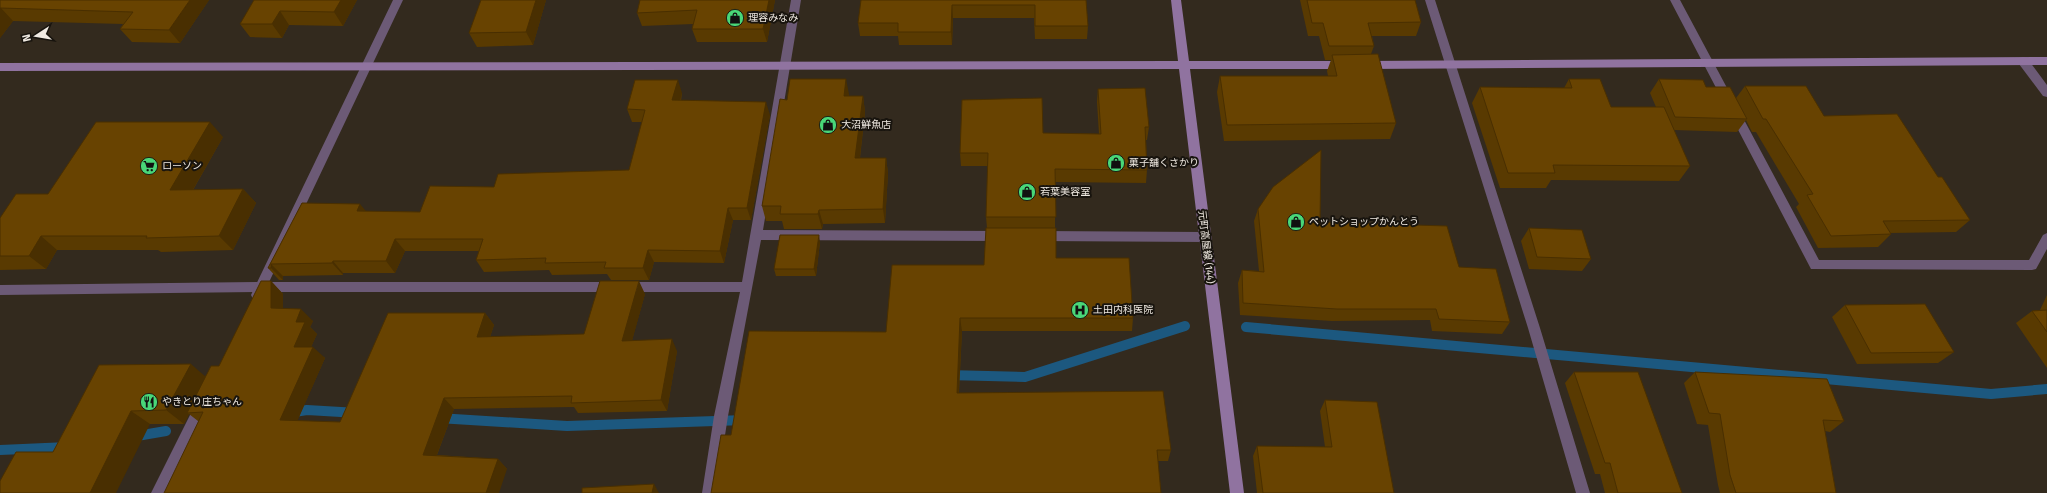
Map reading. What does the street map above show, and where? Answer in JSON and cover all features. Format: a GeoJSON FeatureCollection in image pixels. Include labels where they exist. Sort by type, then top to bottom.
{"type":"FeatureCollection","features":[{"type":"Feature","properties":{"kind":"street"},"geometry":{"type":"LineString","coordinates":[[250,308],[398,0]]}},
{"type":"Feature","properties":{"kind":"street"},"geometry":{"type":"LineString","coordinates":[[709,493],[713,453],[728,386],[747,287],[796,0]]}},
{"type":"Feature","properties":{"kind":"street","name":"元町高屋線 (144)"},"geometry":{"type":"LineString","coordinates":[[1176,0],[1204,237],[1237,493]]}},
{"type":"Feature","properties":{"kind":"street"},"geometry":{"type":"LineString","coordinates":[[1430,0],[1534,328],[1583,493]]}},
{"type":"Feature","properties":{"kind":"street"},"geometry":{"type":"LineString","coordinates":[[1675,0],[1815,265],[2032,265],[2047,238]]}},
{"type":"Feature","properties":{"kind":"street"},"geometry":{"type":"LineString","coordinates":[[0,67],[1184,66],[2047,60]]}},
{"type":"Feature","properties":{"kind":"street"},"geometry":{"type":"LineString","coordinates":[[2023,61],[2047,93]]}},
{"type":"Feature","properties":{"kind":"street"},"geometry":{"type":"LineString","coordinates":[[756,235],[1204,237]]}},
{"type":"Feature","properties":{"kind":"street"},"geometry":{"type":"LineString","coordinates":[[0,290],[261,287],[747,287]]}},
{"type":"Feature","properties":{"kind":"street"},"geometry":{"type":"LineString","coordinates":[[158,493],[208,393]]}},
{"type":"Feature","properties":{"kind":"building"},"geometry":{"type":"Polygon","coordinates":[[[0,0],[190,0],[169,30],[120,29],[133,12],[0,8],[0,0]]]}},
{"type":"Feature","properties":{"kind":"building"},"geometry":{"type":"Polygon","coordinates":[[[254,0],[341,0],[334,12],[280,11],[272,24],[240,24],[254,0]]]}},
{"type":"Feature","properties":{"kind":"building"},"geometry":{"type":"Polygon","coordinates":[[[481,0],[536,0],[526,32],[469,33],[481,0]]]}},
{"type":"Feature","properties":{"kind":"building"},"geometry":{"type":"Polygon","coordinates":[[[640,0],[769,0],[763,29],[692,29],[697,10],[637,13],[640,0]]]}},
{"type":"Feature","properties":{"kind":"building"},"geometry":{"type":"Polygon","coordinates":[[[861,0],[1086,0],[1088,26],[1035,26],[1035,5],[952,5],[951,32],[898,32],[898,23],[858,23],[861,0]]]}},
{"type":"Feature","properties":{"kind":"building"},"geometry":{"type":"Polygon","coordinates":[[[1307,0],[1415,0],[1421,22],[1368,23],[1374,46],[1329,46],[1323,23],[1312,23],[1307,0]]]}},
{"type":"Feature","properties":{"kind":"building"},"geometry":{"type":"Polygon","coordinates":[[[1378,54],[1396,123],[1227,125],[1220,76],[1337,76],[1332,55],[1378,54]]]}},
{"type":"Feature","properties":{"kind":"building"},"geometry":{"type":"Polygon","coordinates":[[[790,79],[846,79],[844,96],[863,96],[855,158],[886,158],[883,209],[819,210],[818,214],[780,214],[781,206],[762,206],[780,99],[787,100],[790,79]]]}},
{"type":"Feature","properties":{"kind":"building"},"geometry":{"type":"Polygon","coordinates":[[[1569,79],[1600,79],[1611,107],[1664,107],[1690,166],[1553,165],[1555,173],[1508,173],[1480,87],[1572,88],[1569,79]]]}},
{"type":"Feature","properties":{"kind":"building"},"geometry":{"type":"Polygon","coordinates":[[[1659,79],[1703,80],[1706,87],[1730,87],[1747,119],[1675,117],[1659,79]]]}},
{"type":"Feature","properties":{"kind":"building"},"geometry":{"type":"Polygon","coordinates":[[[635,80],[678,80],[672,100],[766,102],[747,208],[728,208],[720,251],[648,250],[643,268],[604,268],[606,262],[545,263],[546,258],[476,260],[483,239],[395,239],[386,261],[333,261],[332,263],[271,264],[271,268],[268,268],[302,203],[360,204],[357,211],[420,212],[430,186],[494,187],[498,174],[629,170],[645,110],[627,109],[635,80]]]}},
{"type":"Feature","properties":{"kind":"building"},"geometry":{"type":"Polygon","coordinates":[[[1745,86],[1806,86],[1824,116],[1897,114],[1938,177],[1942,177],[1970,220],[1883,221],[1891,234],[1831,236],[1807,195],[1813,194],[1766,119],[1763,119],[1745,86]]]}},
{"type":"Feature","properties":{"kind":"building"},"geometry":{"type":"Polygon","coordinates":[[[1145,88],[1149,127],[1145,127],[1147,170],[1055,169],[1056,217],[986,217],[988,153],[960,153],[962,100],[1042,98],[1043,133],[1101,134],[1098,89],[1145,88]]]}},
{"type":"Feature","properties":{"kind":"building"},"geometry":{"type":"Polygon","coordinates":[[[96,122],[210,122],[170,190],[243,189],[219,236],[146,238],[147,236],[41,236],[29,256],[0,256],[0,218],[16,194],[48,194],[96,122]]]}},
{"type":"Feature","properties":{"kind":"building"},"geometry":{"type":"Polygon","coordinates":[[[1321,150],[1320,222],[1447,226],[1459,267],[1496,269],[1510,322],[1439,319],[1436,309],[1337,309],[1243,303],[1242,270],[1264,272],[1258,209],[1273,187],[1321,150]]]}},
{"type":"Feature","properties":{"kind":"building"},"geometry":{"type":"Polygon","coordinates":[[[986,228],[1056,228],[1056,258],[1129,258],[1133,318],[960,318],[957,393],[1163,391],[1171,450],[1157,450],[1161,493],[711,493],[721,435],[731,435],[749,331],[886,332],[892,265],[984,265],[986,228]]]}},
{"type":"Feature","properties":{"kind":"building"},"geometry":{"type":"Polygon","coordinates":[[[1529,228],[1582,230],[1591,259],[1537,257],[1529,228]]]}},
{"type":"Feature","properties":{"kind":"building"},"geometry":{"type":"Polygon","coordinates":[[[780,235],[819,235],[814,269],[774,269],[780,235]]]}},
{"type":"Feature","properties":{"kind":"building"},"geometry":{"type":"Polygon","coordinates":[[[261,281],[271,281],[271,308],[301,309],[296,322],[305,322],[294,347],[313,347],[280,420],[340,422],[388,313],[485,313],[477,337],[584,334],[600,281],[639,281],[622,341],[672,339],[661,400],[571,403],[572,396],[444,398],[423,455],[498,459],[486,493],[164,493],[203,412],[187,413],[211,366],[219,366],[261,281]]]}},
{"type":"Feature","properties":{"kind":"building"},"geometry":{"type":"Polygon","coordinates":[[[1925,304],[1954,352],[1871,353],[1845,305],[1925,304]]]}},
{"type":"Feature","properties":{"kind":"building"},"geometry":{"type":"Polygon","coordinates":[[[2047,310],[2047,332],[2032,311],[2047,310]]]}},
{"type":"Feature","properties":{"kind":"building"},"geometry":{"type":"Polygon","coordinates":[[[191,364],[166,410],[131,411],[90,493],[0,493],[0,481],[16,452],[53,452],[99,365],[191,364]]]}},
{"type":"Feature","properties":{"kind":"building"},"geometry":{"type":"Polygon","coordinates":[[[1574,372],[1638,372],[1682,493],[1618,493],[1610,463],[1605,463],[1574,372]]]}},
{"type":"Feature","properties":{"kind":"building"},"geometry":{"type":"Polygon","coordinates":[[[1695,372],[1827,379],[1844,421],[1823,420],[1836,493],[1736,493],[1730,475],[1720,414],[1709,413],[1695,372]]]}},
{"type":"Feature","properties":{"kind":"building"},"geometry":{"type":"Polygon","coordinates":[[[1325,400],[1377,402],[1394,493],[1263,493],[1257,446],[1332,447],[1325,400]]]}},
{"type":"Feature","properties":{"kind":"building"},"geometry":{"type":"Polygon","coordinates":[[[654,484],[652,493],[582,493],[582,488],[654,484]]]}},
{"type":"Feature","properties":{"kind":"waterway"},"geometry":{"type":"LineString","coordinates":[[947,375],[1025,377],[1185,326]]}},
{"type":"Feature","properties":{"kind":"waterway"},"geometry":{"type":"LineString","coordinates":[[1246,327],[1991,394],[2047,389]]}},
{"type":"Feature","properties":{"kind":"waterway"},"geometry":{"type":"LineString","coordinates":[[288,413],[307,410],[358,413]]}},
{"type":"Feature","properties":{"kind":"waterway"},"geometry":{"type":"LineString","coordinates":[[438,418],[567,426],[745,420]]}},
{"type":"Feature","properties":{"kind":"waterway"},"geometry":{"type":"LineString","coordinates":[[131,437],[166,431]]}},
{"type":"Feature","properties":{"kind":"waterway"},"geometry":{"type":"LineString","coordinates":[[0,450],[68,447]]}},
{"type":"Feature","properties":{"kind":"place","name":"理容みなみ"},"geometry":{"type":"Point","coordinates":[735,18]}},
{"type":"Feature","properties":{"kind":"place","name":"大沼鮮魚店"},"geometry":{"type":"Point","coordinates":[828,125]}},
{"type":"Feature","properties":{"kind":"place","name":"菓子舗くさかり"},"geometry":{"type":"Point","coordinates":[1116,163]}},
{"type":"Feature","properties":{"kind":"place","name":"ローソン"},"geometry":{"type":"Point","coordinates":[149,166]}},
{"type":"Feature","properties":{"kind":"place","name":"若葉美容室"},"geometry":{"type":"Point","coordinates":[1027,192]}},
{"type":"Feature","properties":{"kind":"place","name":"ペットショップかんとう"},"geometry":{"type":"Point","coordinates":[1296,222]}},
{"type":"Feature","properties":{"kind":"place","name":"土田内科医院"},"geometry":{"type":"Point","coordinates":[1080,310]}},
{"type":"Feature","properties":{"kind":"place","name":"やきとり庄ちゃん"},"geometry":{"type":"Point","coordinates":[149,402]}}]}
